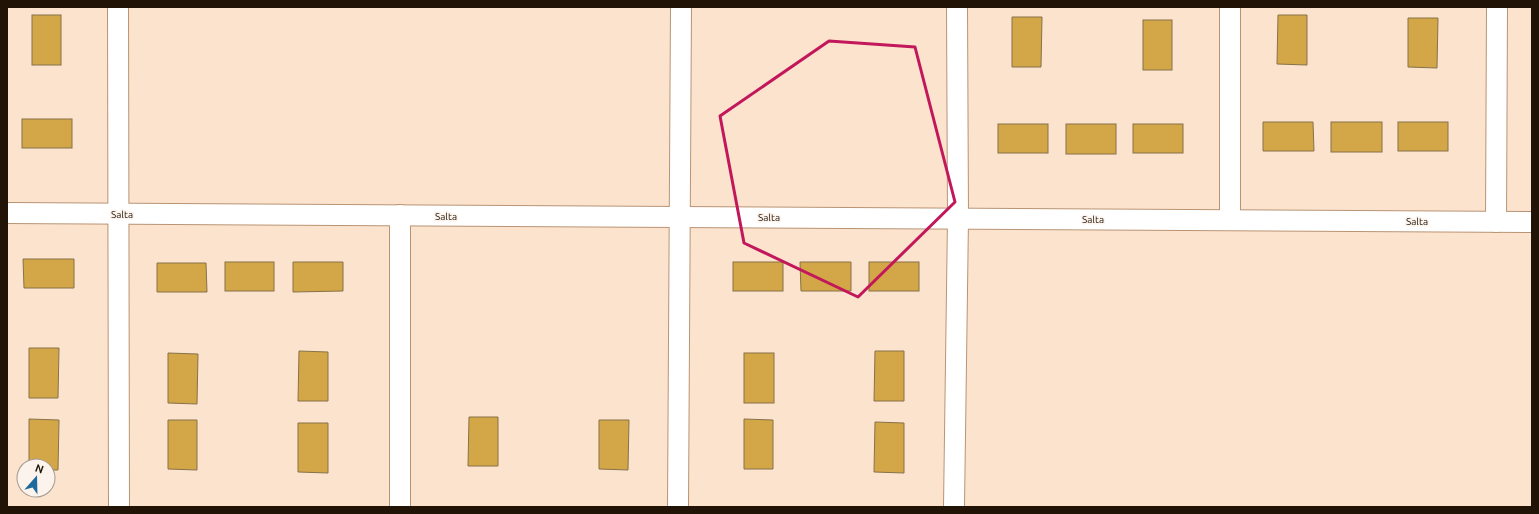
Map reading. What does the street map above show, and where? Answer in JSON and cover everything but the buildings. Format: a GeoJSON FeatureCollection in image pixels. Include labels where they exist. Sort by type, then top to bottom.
{"type":"FeatureCollection","features":[{"type":"Feature","properties":{"kind":"street"},"geometry":{"type":"LineString","coordinates":[[118,7],[119,507]]}},
{"type":"Feature","properties":{"kind":"street"},"geometry":{"type":"LineString","coordinates":[[678,507],[681,7]]}},
{"type":"Feature","properties":{"kind":"street"},"geometry":{"type":"LineString","coordinates":[[954,507],[958,218],[957,7]]}},
{"type":"Feature","properties":{"kind":"street"},"geometry":{"type":"LineString","coordinates":[[1230,7],[1230,220]]}},
{"type":"Feature","properties":{"kind":"street"},"geometry":{"type":"LineString","coordinates":[[1496,7],[1496,222]]}},
{"type":"Feature","properties":{"kind":"street","name":"Salta"},"geometry":{"type":"LineString","coordinates":[[7,213],[1532,222]]}},
{"type":"Feature","properties":{"kind":"street"},"geometry":{"type":"LineString","coordinates":[[400,215],[400,507]]}},
{"type":"Feature","properties":{"kind":"highlighted area"},"geometry":{"type":"Polygon","coordinates":[[[829,41],[915,47],[955,202],[858,297],[744,243],[720,116],[829,41]]]}}]}
